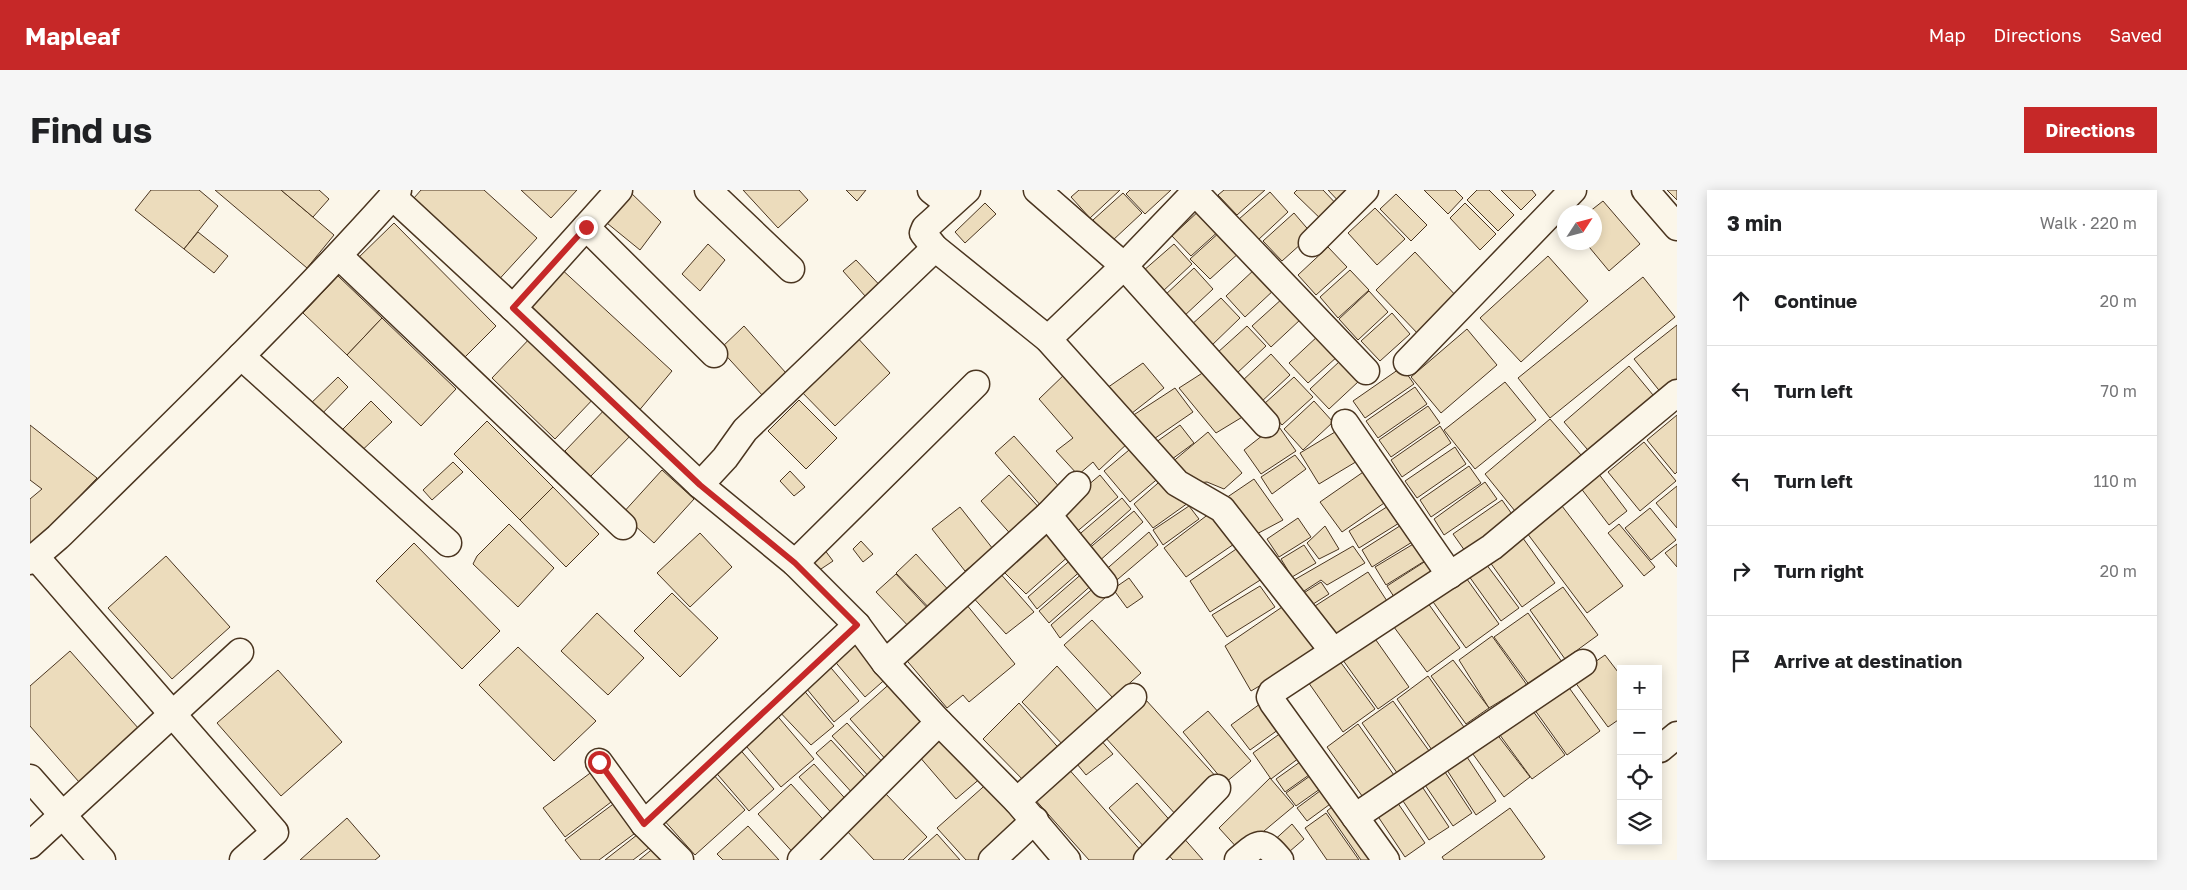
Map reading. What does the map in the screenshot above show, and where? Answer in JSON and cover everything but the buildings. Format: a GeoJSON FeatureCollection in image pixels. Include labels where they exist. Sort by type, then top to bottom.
{"type":"FeatureCollection","features":[{"type":"Feature","properties":{"kind":"street"},"geometry":{"type":"LineString","coordinates":[[513,308],[619,190]]}},
{"type":"Feature","properties":{"kind":"street"},"geometry":{"type":"LineString","coordinates":[[708,190],[791,269]]}},
{"type":"Feature","properties":{"kind":"street"},"geometry":{"type":"LineString","coordinates":[[1037,190],[1124,266],[1266,424]]}},
{"type":"Feature","properties":{"kind":"street"},"geometry":{"type":"LineString","coordinates":[[1312,243],[1365,190]]}},
{"type":"Feature","properties":{"kind":"street"},"geometry":{"type":"LineString","coordinates":[[1406,362],[1573,190]]}},
{"type":"Feature","properties":{"kind":"street"},"geometry":{"type":"LineString","coordinates":[[1645,190],[1677,227]]}},
{"type":"Feature","properties":{"kind":"street"},"geometry":{"type":"LineString","coordinates":[[1048,339],[1124,266],[1194,191],[1366,372]]}},
{"type":"Feature","properties":{"kind":"street"},"geometry":{"type":"LineString","coordinates":[[243,860],[275,832],[172,713],[33,559],[58,537],[241,356],[339,256],[395,193],[700,485],[795,563],[857,625],[885,663],[939,722],[1018,801],[1067,860]]}},
{"type":"Feature","properties":{"kind":"street"},"geometry":{"type":"LineString","coordinates":[[949,195],[925,228],[923,234],[934,248],[1048,339],[1177,483],[1222,509],[1333,651]]}},
{"type":"Feature","properties":{"kind":"street"},"geometry":{"type":"LineString","coordinates":[[586,227],[714,354]]}},
{"type":"Feature","properties":{"kind":"street"},"geometry":{"type":"LineString","coordinates":[[700,485],[725,458],[745,430],[934,248]]}},
{"type":"Feature","properties":{"kind":"street"},"geometry":{"type":"LineString","coordinates":[[339,256],[623,526]]}},
{"type":"Feature","properties":{"kind":"street"},"geometry":{"type":"LineString","coordinates":[[241,356],[448,543]]}},
{"type":"Feature","properties":{"kind":"street"},"geometry":{"type":"LineString","coordinates":[[795,563],[976,384]]}},
{"type":"Feature","properties":{"kind":"street"},"geometry":{"type":"LineString","coordinates":[[1386,860],[1270,697],[1272,692],[1492,547],[1677,392]]}},
{"type":"Feature","properties":{"kind":"street"},"geometry":{"type":"LineString","coordinates":[[1345,423],[1450,575]]}},
{"type":"Feature","properties":{"kind":"street"},"geometry":{"type":"LineString","coordinates":[[885,663],[1048,515],[1077,485]]}},
{"type":"Feature","properties":{"kind":"street"},"geometry":{"type":"LineString","coordinates":[[1048,515],[1104,584]]}},
{"type":"Feature","properties":{"kind":"street"},"geometry":{"type":"LineString","coordinates":[[644,824],[857,625]]}},
{"type":"Feature","properties":{"kind":"street"},"geometry":{"type":"LineString","coordinates":[[30,845],[240,652]]}},
{"type":"Feature","properties":{"kind":"street"},"geometry":{"type":"LineString","coordinates":[[1355,817],[1583,663]]}},
{"type":"Feature","properties":{"kind":"street"},"geometry":{"type":"LineString","coordinates":[[1018,801],[1133,697]]}},
{"type":"Feature","properties":{"kind":"street"},"geometry":{"type":"LineString","coordinates":[[801,860],[939,722]]}},
{"type":"Feature","properties":{"kind":"street"},"geometry":{"type":"LineString","coordinates":[[599,762],[644,824],[680,860]]}},
{"type":"Feature","properties":{"kind":"street"},"geometry":{"type":"LineString","coordinates":[[30,778],[102,860]]}},
{"type":"Feature","properties":{"kind":"street"},"geometry":{"type":"LineString","coordinates":[[1146,860],[1217,788]]}},
{"type":"Feature","properties":{"kind":"street"},"geometry":{"type":"LineString","coordinates":[[992,860],[1035,820]]}},
{"type":"Feature","properties":{"kind":"street"},"geometry":{"type":"LineString","coordinates":[[1238,860],[1254,847],[1262,844],[1268,846],[1280,860]]}},
{"type":"Feature","properties":{"kind":"route"},"geometry":{"type":"LineString","coordinates":[[586,227],[513,308],[700,485],[795,563],[857,625],[644,824],[599,762]]}}]}
